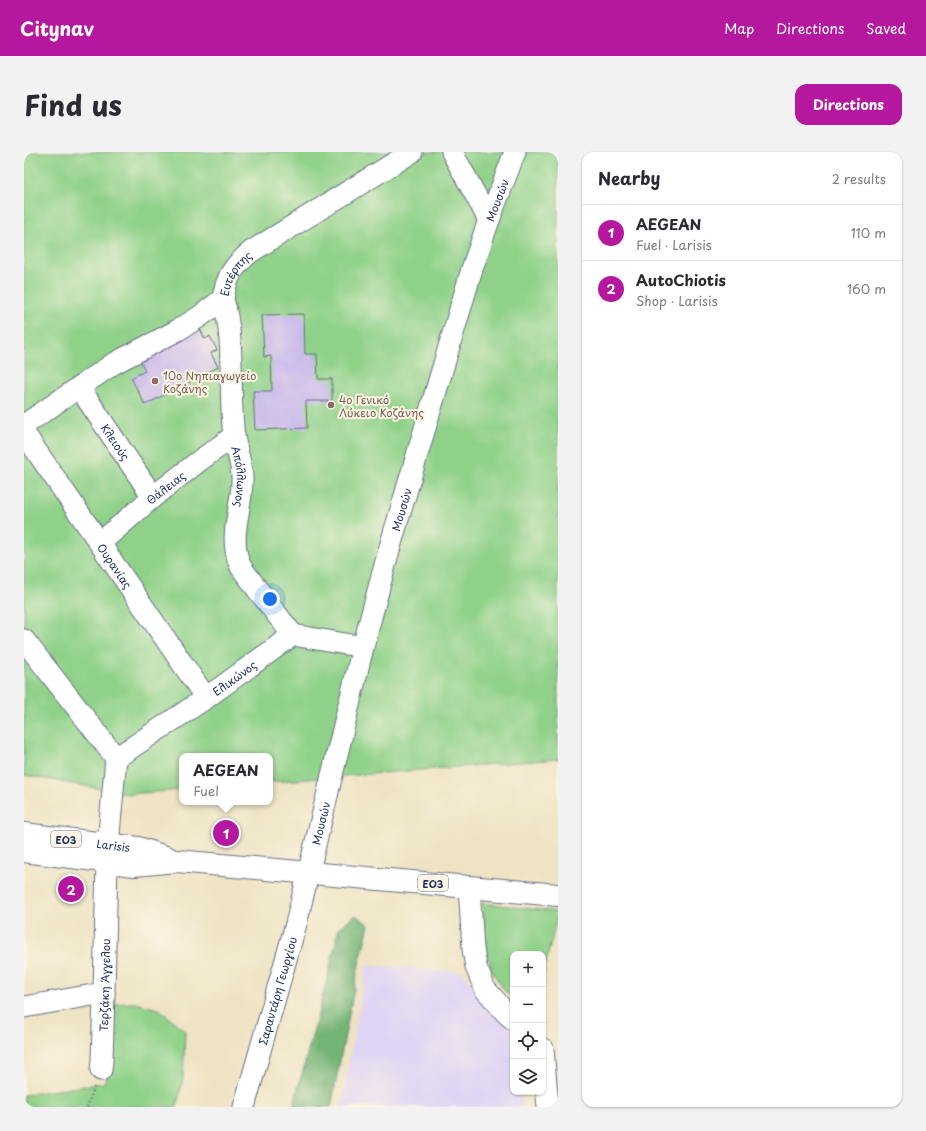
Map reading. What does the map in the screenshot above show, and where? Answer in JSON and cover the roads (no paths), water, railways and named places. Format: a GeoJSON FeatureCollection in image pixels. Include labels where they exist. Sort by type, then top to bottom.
{"type":"FeatureCollection","features":[{"type":"Feature","properties":{"kind":"main road","name":"Larisis"},"geometry":{"type":"LineString","coordinates":[[24,834],[108,853]]}},
{"type":"Feature","properties":{"kind":"main road","name":"Larisis"},"geometry":{"type":"LineString","coordinates":[[24,852],[108,853],[138,848],[177,861],[309,873]]}},
{"type":"Feature","properties":{"kind":"main road","name":"ΕΟ3"},"geometry":{"type":"LineString","coordinates":[[309,873],[558,895]]}},
{"type":"Feature","properties":{"kind":"street","name":"Ευτέρπης"},"geometry":{"type":"LineString","coordinates":[[24,425],[113,364],[178,330],[199,317],[223,300],[225,285],[236,266],[252,251],[412,152]]}},
{"type":"Feature","properties":{"kind":"street"},"geometry":{"type":"LineString","coordinates":[[452,152],[488,220]]}},
{"type":"Feature","properties":{"kind":"street","name":"Μουσών"},"geometry":{"type":"LineString","coordinates":[[309,873],[363,647],[391,542],[472,269],[488,220],[515,152]]}},
{"type":"Feature","properties":{"kind":"street","name":"Απόλλωνος"},"geometry":{"type":"LineString","coordinates":[[223,300],[229,329],[234,436],[241,465],[242,480],[235,526],[237,556],[241,566],[293,635]]}},
{"type":"Feature","properties":{"kind":"street","name":"Κλειούς"},"geometry":{"type":"LineString","coordinates":[[79,387],[154,497]]}},
{"type":"Feature","properties":{"kind":"street","name":"Ουρανίας"},"geometry":{"type":"LineString","coordinates":[[24,433],[206,698]]}},
{"type":"Feature","properties":{"kind":"street","name":"Θάλειας"},"geometry":{"type":"LineString","coordinates":[[100,544],[154,497],[199,461],[234,436]]}},
{"type":"Feature","properties":{"kind":"street"},"geometry":{"type":"LineString","coordinates":[[293,635],[363,647]]}},
{"type":"Feature","properties":{"kind":"street","name":"Ελικώνος"},"geometry":{"type":"LineString","coordinates":[[116,758],[206,698],[293,635]]}},
{"type":"Feature","properties":{"kind":"street"},"geometry":{"type":"LineString","coordinates":[[28,654],[116,758]]}},
{"type":"Feature","properties":{"kind":"street","name":"Τερζάκη Άγγελου"},"geometry":{"type":"LineString","coordinates":[[101,1070],[108,853],[116,758]]}},
{"type":"Feature","properties":{"kind":"street","name":"Σαραντάρη Γεωργίου"},"geometry":{"type":"LineString","coordinates":[[244,1107],[294,932],[309,873]]}},
{"type":"Feature","properties":{"kind":"street"},"geometry":{"type":"LineString","coordinates":[[469,887],[472,942],[476,967],[485,989],[510,1016]]}},
{"type":"Feature","properties":{"kind":"street"},"geometry":{"type":"LineString","coordinates":[[24,1007],[104,992]]}},
{"type":"Feature","properties":{"kind":"street"},"geometry":{"type":"LineString","coordinates":[[544,1059],[548,1107]]}},
{"type":"Feature","properties":{"kind":"place","name":"10ο Νηπιαγωγείο Κοζάνης"},"geometry":{"type":"Point","coordinates":[155,381]}},
{"type":"Feature","properties":{"kind":"place","name":"4ο Γενικό Λύκειο Κοζάνης"},"geometry":{"type":"Point","coordinates":[331,405]}},
{"type":"Feature","properties":{"kind":"place","name":"AEGEAN"},"geometry":{"type":"Point","coordinates":[226,833]}},
{"type":"Feature","properties":{"kind":"place","name":"AutoChiotis"},"geometry":{"type":"Point","coordinates":[71,889]}}]}
